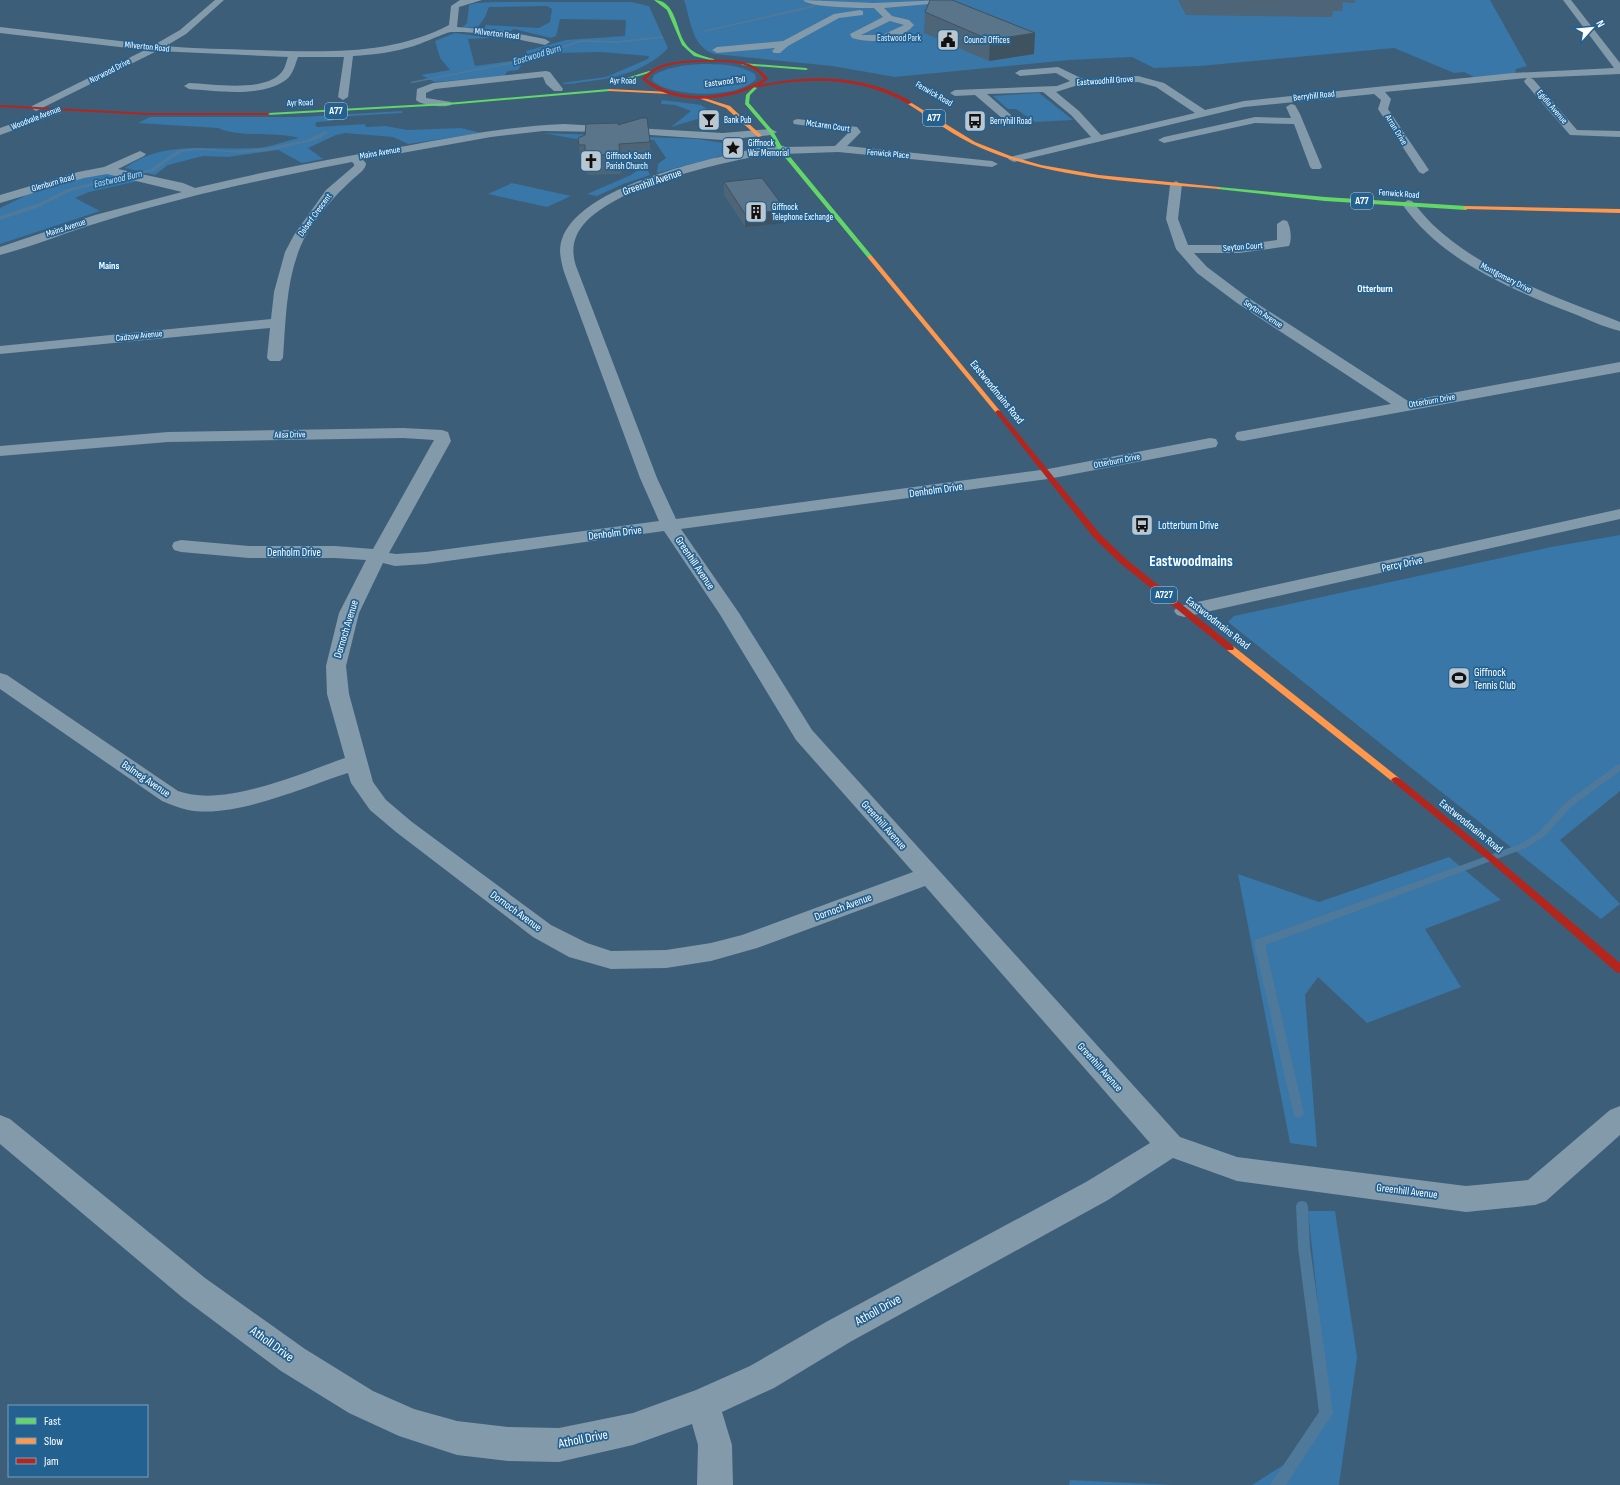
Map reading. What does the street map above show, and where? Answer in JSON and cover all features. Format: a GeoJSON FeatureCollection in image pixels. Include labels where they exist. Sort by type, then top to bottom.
{"type":"FeatureCollection","features":[{"type":"Feature","properties":{"kind":"main road"},"geometry":{"type":"LineString","coordinates":[[656,0],[669,9],[683,44],[699,56],[728,62]]}},
{"type":"Feature","properties":{"kind":"main road"},"geometry":{"type":"LineString","coordinates":[[669,9],[672,5],[672,0]]}},
{"type":"Feature","properties":{"kind":"main road"},"geometry":{"type":"LineString","coordinates":[[663,67],[678,55],[683,44]]}},
{"type":"Feature","properties":{"kind":"main road","name":"Eastwood Toll"},"geometry":{"type":"LineString","coordinates":[[693,62],[728,62],[753,67],[764,73],[766,79],[757,87],[727,94],[693,95],[671,93],[648,85],[644,79],[650,72],[663,67],[693,62]]}},
{"type":"Feature","properties":{"kind":"main road","name":"Fenwick Road"},"geometry":{"type":"LineString","coordinates":[[742,64],[847,74],[882,81],[904,88]]}},
{"type":"Feature","properties":{"kind":"main road","name":"Ayr Road"},"geometry":{"type":"LineString","coordinates":[[0,99],[71,104],[245,108],[421,100],[558,89],[618,82],[650,72]]}},
{"type":"Feature","properties":{"kind":"main road","name":"Fenwick Road"},"geometry":{"type":"LineString","coordinates":[[757,87],[786,81],[806,79],[832,80],[872,87],[903,98],[962,137],[990,150],[1014,159],[1058,171],[1176,185],[1408,204],[1620,212]]}},
{"type":"Feature","properties":{"kind":"main road","name":"Eastwoodmains Road"},"geometry":{"type":"LineString","coordinates":[[757,87],[748,95],[747,103],[778,144],[989,400],[1097,536],[1123,561],[1184,611],[1342,736],[1491,858],[1620,969]]}},
{"type":"Feature","properties":{"kind":"main road","name":"Ayr Road"},"geometry":{"type":"LineString","coordinates":[[0,106],[148,114],[251,114],[332,112],[447,104],[606,90],[671,93]]}},
{"type":"Feature","properties":{"kind":"main road","name":"Eastwoodmains Road"},"geometry":{"type":"LineString","coordinates":[[693,95],[728,107],[756,134],[778,144]]}},
{"type":"Feature","properties":{"kind":"main road","name":"Fenwick Road"},"geometry":{"type":"LineString","coordinates":[[1006,146],[1106,176]]}},
{"type":"Feature","properties":{"kind":"street","name":"Norwood Drive"},"geometry":{"type":"LineString","coordinates":[[36,108],[156,48],[183,32],[220,0]]}},
{"type":"Feature","properties":{"kind":"street"},"geometry":{"type":"LineString","coordinates":[[448,29],[454,23],[455,6],[461,1],[478,0]]}},
{"type":"Feature","properties":{"kind":"street"},"geometry":{"type":"LineString","coordinates":[[777,50],[785,44],[837,16],[883,12],[940,0]]}},
{"type":"Feature","properties":{"kind":"street"},"geometry":{"type":"LineString","coordinates":[[1567,0],[1620,70]]}},
{"type":"Feature","properties":{"kind":"street"},"geometry":{"type":"LineString","coordinates":[[811,1],[826,3],[854,3],[883,12],[906,22],[909,25],[887,36],[860,38],[855,36],[855,34],[883,12]]}},
{"type":"Feature","properties":{"kind":"street","name":"Milverton Road"},"geometry":{"type":"LineString","coordinates":[[0,30],[156,48],[349,58],[409,44],[448,29],[504,34],[545,42]]}},
{"type":"Feature","properties":{"kind":"street"},"geometry":{"type":"LineString","coordinates":[[717,50],[785,44]]}},
{"type":"Feature","properties":{"kind":"street"},"geometry":{"type":"LineString","coordinates":[[189,86],[242,88],[256,87],[278,81],[285,74],[294,55]]}},
{"type":"Feature","properties":{"kind":"street"},"geometry":{"type":"LineString","coordinates":[[343,98],[349,58],[368,61]]}},
{"type":"Feature","properties":{"kind":"street"},"geometry":{"type":"LineString","coordinates":[[1020,73],[1058,70],[1082,83]]}},
{"type":"Feature","properties":{"kind":"street","name":"Berryhill Road"},"geometry":{"type":"LineString","coordinates":[[1014,159],[1244,104],[1513,76],[1620,70]]}},
{"type":"Feature","properties":{"kind":"street"},"geometry":{"type":"LineString","coordinates":[[447,104],[421,100],[421,91],[425,88],[505,83],[516,76],[546,74],[550,82],[558,89]]}},
{"type":"Feature","properties":{"kind":"street","name":"Eastwoodhill Grove"},"geometry":{"type":"LineString","coordinates":[[955,93],[1059,89],[1072,83],[1132,79],[1155,82],[1204,114]]}},
{"type":"Feature","properties":{"kind":"street","name":"Egidia Avenue"},"geometry":{"type":"LineString","coordinates":[[1529,81],[1574,133],[1620,134]]}},
{"type":"Feature","properties":{"kind":"street"},"geometry":{"type":"LineString","coordinates":[[234,95],[242,88]]}},
{"type":"Feature","properties":{"kind":"street"},"geometry":{"type":"LineString","coordinates":[[1046,89],[1075,113],[1098,138]]}},
{"type":"Feature","properties":{"kind":"street","name":"Arran Drive"},"geometry":{"type":"LineString","coordinates":[[1376,90],[1386,99],[1383,109],[1423,170]]}},
{"type":"Feature","properties":{"kind":"street"},"geometry":{"type":"LineString","coordinates":[[978,92],[1014,123]]}},
{"type":"Feature","properties":{"kind":"street"},"geometry":{"type":"LineString","coordinates":[[1280,100],[1290,106],[1295,114],[1316,167]]}},
{"type":"Feature","properties":{"kind":"street","name":"Woodvale Avenue"},"geometry":{"type":"LineString","coordinates":[[0,132],[71,104]]}},
{"type":"Feature","properties":{"kind":"street"},"geometry":{"type":"LineString","coordinates":[[1164,140],[1240,122],[1255,120],[1297,121]]}},
{"type":"Feature","properties":{"kind":"street","name":"McLaren Court"},"geometry":{"type":"LineString","coordinates":[[798,122],[853,128],[855,132],[838,149]]}},
{"type":"Feature","properties":{"kind":"street","name":"Mains Avenue"},"geometry":{"type":"LineString","coordinates":[[0,251],[90,220],[194,192],[354,158],[501,133],[546,128],[630,130],[717,136],[756,134],[778,144]]}},
{"type":"Feature","properties":{"kind":"street","name":"Fenwick Place"},"geometry":{"type":"LineString","coordinates":[[778,144],[992,164]]}},
{"type":"Feature","properties":{"kind":"street","name":"Greenhill Avenue"},"geometry":{"type":"LineString","coordinates":[[778,144],[665,176],[629,188],[599,204],[572,230],[568,239],[567,258],[654,489],[671,526],[730,614],[785,707],[804,735],[1170,1145],[1236,1169],[1466,1199],[1535,1192],[1620,1118]]}},
{"type":"Feature","properties":{"kind":"street","name":"Glenburn Road"},"geometry":{"type":"LineString","coordinates":[[0,199],[82,175],[107,170],[140,154]]}},
{"type":"Feature","properties":{"kind":"street","name":"Dalserf Crescent"},"geometry":{"type":"LineString","coordinates":[[275,358],[281,292],[292,252],[300,235],[330,193],[360,167],[360,163],[354,158]]}},
{"type":"Feature","properties":{"kind":"street","name":"Glenburn Road"},"geometry":{"type":"LineString","coordinates":[[107,170],[179,186],[194,192]]}},
{"type":"Feature","properties":{"kind":"street","name":"Seyton Avenue"},"geometry":{"type":"LineString","coordinates":[[1176,185],[1172,219],[1183,249],[1202,270],[1242,300],[1405,406]]}},
{"type":"Feature","properties":{"kind":"street","name":"Montgomery Drive"},"geometry":{"type":"LineString","coordinates":[[1408,204],[1430,229],[1471,259],[1526,289],[1620,327]]}},
{"type":"Feature","properties":{"kind":"street","name":"Seyton Court"},"geometry":{"type":"LineString","coordinates":[[1183,249],[1239,249],[1284,243],[1283,224]]}},
{"type":"Feature","properties":{"kind":"street","name":"Cadzow Avenue"},"geometry":{"type":"LineString","coordinates":[[0,350],[278,322]]}},
{"type":"Feature","properties":{"kind":"street","name":"Otterburn Drive"},"geometry":{"type":"LineString","coordinates":[[1243,436],[1620,367]]}},
{"type":"Feature","properties":{"kind":"street","name":"Ailsa Drive"},"geometry":{"type":"LineString","coordinates":[[0,451],[168,437],[403,433],[442,435],[443,441],[434,458],[377,555]]}},
{"type":"Feature","properties":{"kind":"street","name":"Otterburn Drive"},"geometry":{"type":"LineString","coordinates":[[1048,474],[1210,443]]}},
{"type":"Feature","properties":{"kind":"street","name":"Denholm Drive"},"geometry":{"type":"LineString","coordinates":[[181,546],[249,552],[335,552],[377,555],[395,560],[426,558],[1048,474]]}},
{"type":"Feature","properties":{"kind":"street","name":"Percy Drive"},"geometry":{"type":"LineString","coordinates":[[1184,611],[1620,514]]}},
{"type":"Feature","properties":{"kind":"street","name":"Dornoch Avenue"},"geometry":{"type":"LineString","coordinates":[[377,555],[349,613],[336,666],[338,694],[362,783],[378,805],[404,827],[542,931],[578,950],[611,960],[666,959],[711,952],[748,942],[930,875]]}},
{"type":"Feature","properties":{"kind":"street","name":"Balmeg Avenue"},"geometry":{"type":"LineString","coordinates":[[0,679],[170,796],[189,804],[214,804],[248,798],[357,762]]}},
{"type":"Feature","properties":{"kind":"street","name":"Atholl Drive"},"geometry":{"type":"LineString","coordinates":[[0,1127],[194,1288],[293,1360],[361,1402],[411,1424],[457,1438],[508,1444],[559,1445],[633,1429],[703,1404],[762,1377],[838,1332],[1097,1190],[1170,1145]]}},
{"type":"Feature","properties":{"kind":"street"},"geometry":{"type":"LineString","coordinates":[[703,1404],[715,1445],[715,1485]]}},
{"type":"Feature","properties":{"kind":"green space","name":"Eastwood Park"},"geometry":{"type":"Polygon","coordinates":[[[684,0],[1490,0],[1527,66],[1516,69],[1515,74],[1474,77],[1464,72],[1454,73],[1394,48],[1200,66],[1154,68],[1132,57],[1069,60],[895,77],[832,66],[714,54],[706,50],[696,39],[684,0]]]}},
{"type":"Feature","properties":{"kind":"green space"},"geometry":{"type":"Polygon","coordinates":[[[495,2],[631,2],[649,6],[668,48],[660,56],[640,68],[606,79],[572,84],[561,83],[606,77],[648,59],[649,56],[601,52],[561,53],[522,64],[518,70],[508,71],[504,76],[435,82],[421,75],[450,70],[440,58],[435,41],[455,33],[493,38],[468,39],[475,66],[519,60],[528,56],[526,51],[566,40],[625,36],[626,20],[560,19],[556,36],[551,38],[514,29],[509,32],[484,29],[486,25],[539,28],[550,22],[552,9],[547,6],[489,7],[485,17],[478,27],[462,28],[467,23],[469,5],[495,2]]]}},
{"type":"Feature","properties":{"kind":"green space"},"geometry":{"type":"Polygon","coordinates":[[[701,64],[735,66],[755,74],[756,79],[747,86],[735,90],[704,94],[673,90],[661,86],[652,80],[654,75],[671,68],[701,64]]]}},
{"type":"Feature","properties":{"kind":"green space"},"geometry":{"type":"Polygon","coordinates":[[[1039,93],[1073,120],[1035,122],[1016,109],[1008,109],[993,96],[1039,93]]]}},
{"type":"Feature","properties":{"kind":"green space"},"geometry":{"type":"Polygon","coordinates":[[[662,100],[701,105],[714,114],[671,127],[691,111],[675,105],[661,104],[662,100]]]}},
{"type":"Feature","properties":{"kind":"green space"},"geometry":{"type":"Polygon","coordinates":[[[402,111],[402,113],[334,117],[332,121],[317,122],[315,124],[317,127],[365,124],[366,127],[385,126],[408,130],[461,128],[481,133],[408,144],[393,137],[345,133],[336,135],[308,148],[323,159],[302,163],[278,150],[228,157],[203,156],[168,165],[155,175],[125,168],[140,159],[156,153],[172,150],[188,148],[257,148],[299,138],[279,135],[237,133],[218,128],[138,123],[150,117],[300,117],[402,111]]]}},
{"type":"Feature","properties":{"kind":"green space"},"geometry":{"type":"Polygon","coordinates":[[[543,133],[698,139],[735,145],[726,146],[728,151],[736,152],[657,173],[658,164],[666,158],[654,140],[576,139],[543,133]]]}},
{"type":"Feature","properties":{"kind":"green space"},"geometry":{"type":"Polygon","coordinates":[[[645,165],[650,175],[623,184],[597,196],[587,194],[631,175],[645,165]]]}},
{"type":"Feature","properties":{"kind":"green space"},"geometry":{"type":"Polygon","coordinates":[[[103,172],[138,181],[89,192],[75,198],[100,211],[0,244],[0,208],[27,195],[103,172]]]}},
{"type":"Feature","properties":{"kind":"green space"},"geometry":{"type":"Polygon","coordinates":[[[512,183],[571,196],[547,207],[488,194],[512,183]]]}},
{"type":"Feature","properties":{"kind":"green space","name":"Giffnock Tennis Club"},"geometry":{"type":"Polygon","coordinates":[[[1620,535],[1620,791],[1560,840],[1620,904],[1601,919],[1228,622],[1234,616],[1551,547],[1620,535]]]}},
{"type":"Feature","properties":{"kind":"green space"},"geometry":{"type":"Polygon","coordinates":[[[1449,857],[1501,900],[1425,929],[1461,987],[1367,1023],[1318,977],[1305,995],[1317,1147],[1290,1143],[1238,874],[1319,902],[1449,857]]]}},
{"type":"Feature","properties":{"kind":"green space"},"geometry":{"type":"Polygon","coordinates":[[[1308,1211],[1335,1211],[1357,1357],[1339,1485],[1252,1485],[1307,1450],[1329,1408],[1308,1211]]]}},
{"type":"Feature","properties":{"kind":"green space"},"geometry":{"type":"Polygon","coordinates":[[[1070,1480],[1172,1485],[1069,1485],[1070,1480]]]}},
{"type":"Feature","properties":{"kind":"building"},"geometry":{"type":"Polygon","coordinates":[[[930,0],[952,0],[1035,33],[990,40],[925,12],[930,0]]]}},
{"type":"Feature","properties":{"kind":"building"},"geometry":{"type":"Polygon","coordinates":[[[647,118],[650,142],[619,144],[620,154],[585,156],[585,145],[579,145],[578,138],[585,135],[586,124],[618,123],[618,125],[647,118]]]}},
{"type":"Feature","properties":{"kind":"building"},"geometry":{"type":"Polygon","coordinates":[[[762,178],[786,210],[745,214],[724,182],[762,178]]]}},
{"type":"Feature","properties":{"kind":"waterway","name":"Eastwood Burn"},"geometry":{"type":"LineString","coordinates":[[704,31],[811,7],[821,0]]}},
{"type":"Feature","properties":{"kind":"waterway","name":"Eastwood Burn"},"geometry":{"type":"LineString","coordinates":[[412,82],[527,60],[580,41],[618,42],[662,37]]}},
{"type":"Feature","properties":{"kind":"waterway","name":"Eastwood Burn"},"geometry":{"type":"LineString","coordinates":[[0,218],[46,202],[69,190],[153,170],[179,151],[197,149],[231,152],[267,150],[295,145],[319,137],[327,132]]}},
{"type":"Feature","properties":{"kind":"waterway"},"geometry":{"type":"LineString","coordinates":[[1298,1113],[1259,943],[1523,846],[1542,834],[1569,804],[1620,767]]}},
{"type":"Feature","properties":{"kind":"waterway"},"geometry":{"type":"LineString","coordinates":[[1277,1485],[1326,1413],[1304,1247],[1302,1206]]}},
{"type":"Feature","properties":{"kind":"traffic: fast"},"geometry":{"type":"LineString","coordinates":[[656,0],[669,9],[683,44],[695,55],[713,60]]}},
{"type":"Feature","properties":{"kind":"traffic: fast"},"geometry":{"type":"LineString","coordinates":[[742,64],[806,69]]}},
{"type":"Feature","properties":{"kind":"traffic: fast"},"geometry":{"type":"LineString","coordinates":[[612,83],[650,72]]}},
{"type":"Feature","properties":{"kind":"traffic: fast"},"geometry":{"type":"LineString","coordinates":[[755,88],[748,95],[747,103],[771,132],[780,148],[870,257]]}},
{"type":"Feature","properties":{"kind":"traffic: fast"},"geometry":{"type":"LineString","coordinates":[[268,114],[447,104],[609,90]]}},
{"type":"Feature","properties":{"kind":"traffic: fast"},"geometry":{"type":"LineString","coordinates":[[1219,188],[1325,199],[1466,208]]}},
{"type":"Feature","properties":{"kind":"traffic: slow"},"geometry":{"type":"LineString","coordinates":[[609,90],[671,93]]}},
{"type":"Feature","properties":{"kind":"traffic: slow"},"geometry":{"type":"LineString","coordinates":[[703,98],[728,107],[760,136]]}},
{"type":"Feature","properties":{"kind":"traffic: slow"},"geometry":{"type":"LineString","coordinates":[[910,103],[973,143],[1011,158],[1040,166],[1069,172],[1129,180],[1219,188]]}},
{"type":"Feature","properties":{"kind":"traffic: slow"},"geometry":{"type":"LineString","coordinates":[[1466,208],[1620,211]]}},
{"type":"Feature","properties":{"kind":"traffic: slow"},"geometry":{"type":"LineString","coordinates":[[870,257],[998,412]]}},
{"type":"Feature","properties":{"kind":"traffic: slow"},"geometry":{"type":"LineString","coordinates":[[1230,648],[1396,780]]}},
{"type":"Feature","properties":{"kind":"traffic: jam"},"geometry":{"type":"LineString","coordinates":[[701,61],[727,61],[746,64],[761,72],[766,79],[755,86],[740,92],[704,97],[669,93],[655,87],[644,79],[649,73],[662,66],[701,61]]}},
{"type":"Feature","properties":{"kind":"traffic: jam"},"geometry":{"type":"LineString","coordinates":[[759,86],[805,79],[831,79],[874,87],[887,91],[910,103]]}},
{"type":"Feature","properties":{"kind":"traffic: jam"},"geometry":{"type":"LineString","coordinates":[[0,106],[148,114],[268,114]]}},
{"type":"Feature","properties":{"kind":"traffic: jam"},"geometry":{"type":"LineString","coordinates":[[998,412],[1097,536],[1123,561],[1230,648]]}},
{"type":"Feature","properties":{"kind":"traffic: jam"},"geometry":{"type":"LineString","coordinates":[[1396,780],[1491,858],[1620,969]]}},
{"type":"Feature","properties":{"kind":"place","name":"Council Offices"},"geometry":{"type":"Point","coordinates":[948,40]}},
{"type":"Feature","properties":{"kind":"place","name":"Bank Pub"},"geometry":{"type":"Point","coordinates":[709,120]}},
{"type":"Feature","properties":{"kind":"place","name":"Berryhill Road"},"geometry":{"type":"Point","coordinates":[975,121]}},
{"type":"Feature","properties":{"kind":"place","name":"Giffnock War Memorial"},"geometry":{"type":"Point","coordinates":[733,148]}},
{"type":"Feature","properties":{"kind":"place","name":"Giffnock South Parish Church"},"geometry":{"type":"Point","coordinates":[591,161]}},
{"type":"Feature","properties":{"kind":"place","name":"Giffnock Telephone Exchange"},"geometry":{"type":"Point","coordinates":[756,212]}},
{"type":"Feature","properties":{"kind":"place","name":"Lotterburn Drive"},"geometry":{"type":"Point","coordinates":[1142,525]}},
{"type":"Feature","properties":{"kind":"place","name":"Giffnock Tennis Club"},"geometry":{"type":"Point","coordinates":[1459,678]}},
{"type":"Feature","properties":{"kind":"district","name":"Mains"},"geometry":{"type":"Point","coordinates":[109,266]}},
{"type":"Feature","properties":{"kind":"district","name":"Otterburn"},"geometry":{"type":"Point","coordinates":[1375,289]}},
{"type":"Feature","properties":{"kind":"district","name":"Eastwoodmains"},"geometry":{"type":"Point","coordinates":[1191,561]}}]}
